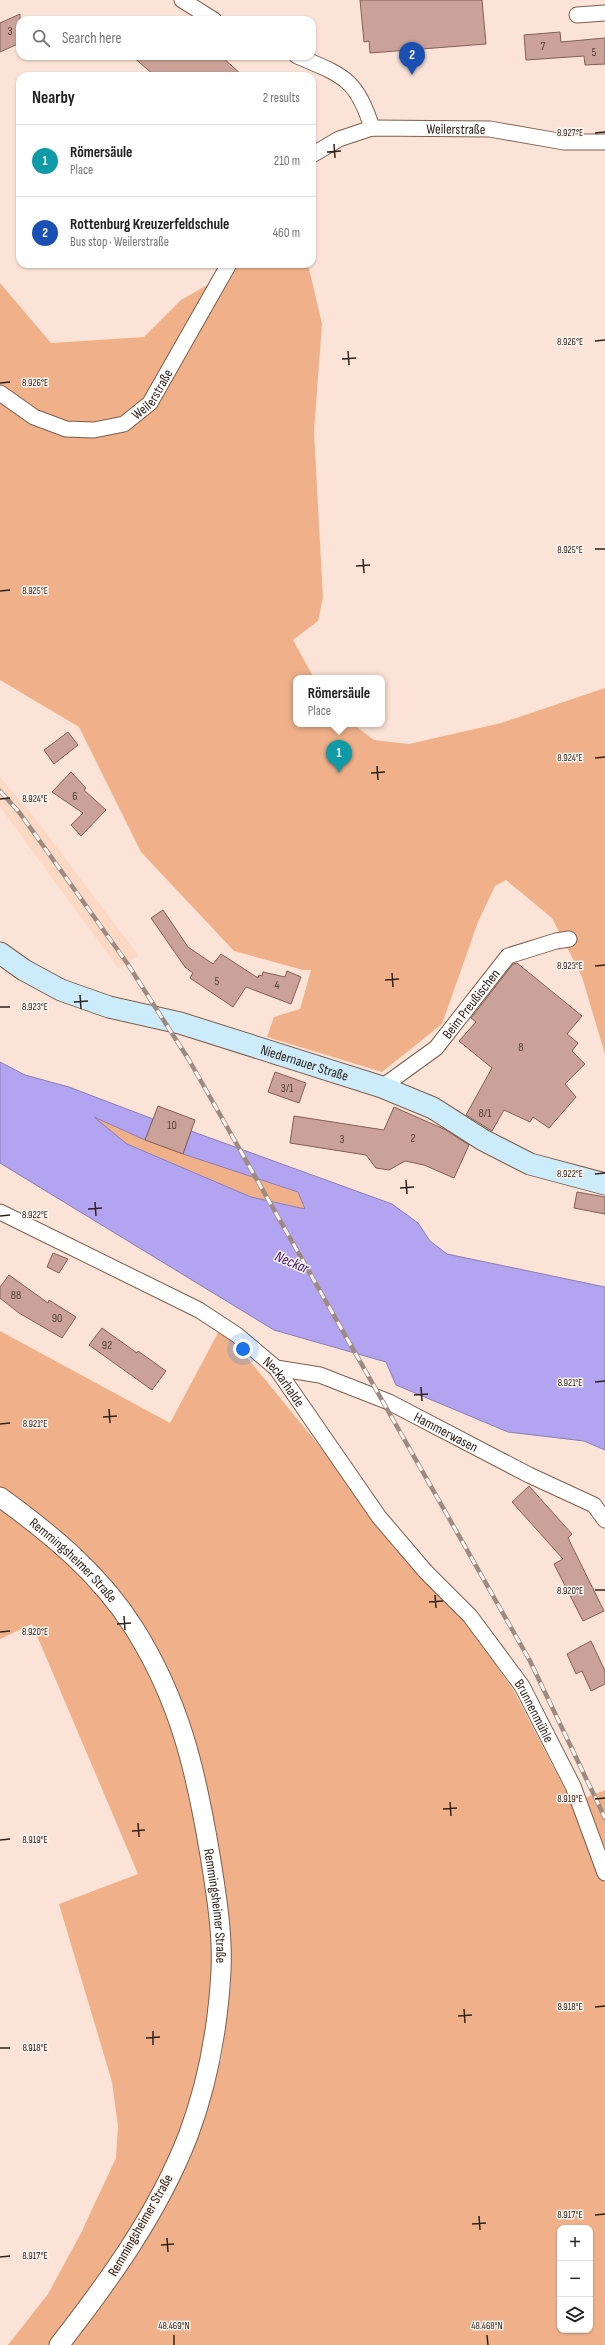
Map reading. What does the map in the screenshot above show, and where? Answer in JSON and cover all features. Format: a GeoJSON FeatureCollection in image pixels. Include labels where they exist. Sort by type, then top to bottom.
{"type":"FeatureCollection","features":[{"type":"Feature","properties":{"kind":"main road","name":"Niedernauer Straße"},"geometry":{"type":"LineString","coordinates":[[0,953],[24,970],[61,990],[108,1008],[180,1023],[382,1087],[433,1108],[483,1140],[530,1164],[605,1184]]}},
{"type":"Feature","properties":{"kind":"street"},"geometry":{"type":"LineString","coordinates":[[182,0],[208,16]]}},
{"type":"Feature","properties":{"kind":"street"},"geometry":{"type":"LineString","coordinates":[[577,15],[605,13]]}},
{"type":"Feature","properties":{"kind":"street"},"geometry":{"type":"LineString","coordinates":[[307,60],[339,74],[358,91],[366,106],[372,128]]}},
{"type":"Feature","properties":{"kind":"street","name":"Weilerstraße"},"geometry":{"type":"LineString","coordinates":[[316,153],[339,139],[372,128],[490,130],[564,142],[605,142]]}},
{"type":"Feature","properties":{"kind":"street","name":"Weilerstraße"},"geometry":{"type":"LineString","coordinates":[[0,393],[34,417],[66,429],[94,430],[124,424],[150,404],[227,268]]}},
{"type":"Feature","properties":{"kind":"street","name":"Beim Preußischen"},"geometry":{"type":"LineString","coordinates":[[382,1087],[436,1048],[508,956],[556,941],[569,939]]}},
{"type":"Feature","properties":{"kind":"street","name":"Neckarhalde"},"geometry":{"type":"LineString","coordinates":[[0,1212],[200,1310],[237,1335],[276,1368],[379,1517],[426,1572]]}},
{"type":"Feature","properties":{"kind":"street","name":"Hammerwasen"},"geometry":{"type":"LineString","coordinates":[[276,1368],[320,1374],[389,1402],[529,1475],[594,1505],[605,1520]]}},
{"type":"Feature","properties":{"kind":"street","name":"Remmingsheimer Straße"},"geometry":{"type":"LineString","coordinates":[[0,1497],[49,1533],[92,1574],[133,1626],[164,1680],[190,1754],[216,1892],[221,1968],[213,2052],[188,2136],[160,2196],[107,2284],[59,2345]]}},
{"type":"Feature","properties":{"kind":"street","name":"Brunnenmühle"},"geometry":{"type":"LineString","coordinates":[[426,1572],[470,1616],[522,1686],[573,1786],[605,1873]]}},
{"type":"Feature","properties":{"kind":"shaded area"},"geometry":{"type":"Polygon","coordinates":[[[236,268],[309,268],[322,324],[314,431],[323,598],[318,621],[293,640],[312,675],[293,675],[293,727],[357,727],[374,740],[409,744],[501,723],[605,688],[605,1054],[582,977],[552,918],[506,880],[495,886],[478,922],[442,1024],[382,1072],[267,1037],[274,1017],[300,1009],[311,970],[303,970],[234,951],[141,852],[79,727],[0,680],[0,283],[51,343],[144,337],[181,300],[214,281],[226,283],[236,268]]]}},
{"type":"Feature","properties":{"kind":"shaded area"},"geometry":{"type":"Polygon","coordinates":[[[0,777],[28,809],[139,956],[118,968],[0,807],[0,777]]]}},
{"type":"Feature","properties":{"kind":"shaded area"},"geometry":{"type":"Polygon","coordinates":[[[92,1116],[145,1140],[298,1192],[305,1209],[251,1197],[127,1144],[92,1116]]]}},
{"type":"Feature","properties":{"kind":"shaded area"},"geometry":{"type":"Polygon","coordinates":[[[220,1329],[245,1355],[326,1454],[393,1547],[477,1636],[515,1693],[572,1803],[605,1790],[605,2345],[8,2345],[48,2294],[81,2233],[116,2158],[118,2126],[112,2082],[59,1904],[138,1874],[32,1624],[0,1639],[0,1331],[170,1423],[220,1329]],[[229,1915],[213,2051],[221,2062],[231,1981],[229,1915]]]}},
{"type":"Feature","properties":{"kind":"water","name":"Neckar"},"geometry":{"type":"Polygon","coordinates":[[[0,1062],[25,1075],[69,1087],[153,1119],[145,1140],[94,1117],[127,1144],[251,1197],[305,1209],[298,1192],[183,1154],[191,1131],[392,1204],[418,1223],[430,1241],[447,1254],[605,1287],[605,1450],[584,1441],[508,1432],[396,1385],[386,1362],[274,1330],[0,1163],[0,1062]]]}},
{"type":"Feature","properties":{"kind":"building"},"geometry":{"type":"Polygon","coordinates":[[[360,0],[482,0],[486,44],[370,53],[369,41],[364,42],[360,0]]]}},
{"type":"Feature","properties":{"kind":"building"},"geometry":{"type":"Polygon","coordinates":[[[20,14],[20,16],[16,16],[16,45],[0,52],[0,23],[20,14]]]}},
{"type":"Feature","properties":{"kind":"building"},"geometry":{"type":"Polygon","coordinates":[[[560,32],[561,42],[605,38],[605,64],[585,65],[584,56],[526,60],[524,35],[560,32]]]}},
{"type":"Feature","properties":{"kind":"building"},"geometry":{"type":"Polygon","coordinates":[[[137,60],[225,60],[239,72],[150,72],[137,60]]]}},
{"type":"Feature","properties":{"kind":"building"},"geometry":{"type":"Polygon","coordinates":[[[68,732],[78,745],[54,764],[44,750],[68,732]]]}},
{"type":"Feature","properties":{"kind":"building"},"geometry":{"type":"Polygon","coordinates":[[[71,772],[86,788],[84,790],[106,810],[81,836],[71,825],[83,813],[52,792],[71,772]]]}},
{"type":"Feature","properties":{"kind":"building"},"geometry":{"type":"Polygon","coordinates":[[[163,910],[188,947],[213,964],[221,954],[258,978],[259,975],[262,976],[263,972],[285,977],[287,971],[301,977],[291,1004],[246,987],[233,1007],[190,978],[193,973],[185,967],[151,918],[163,910]]]}},
{"type":"Feature","properties":{"kind":"building"},"geometry":{"type":"Polygon","coordinates":[[[517,963],[582,1016],[567,1034],[578,1043],[572,1051],[585,1064],[565,1084],[576,1097],[549,1128],[533,1117],[530,1122],[504,1110],[492,1131],[466,1115],[492,1068],[459,1041],[476,1022],[471,1018],[513,964],[517,963]]]}},
{"type":"Feature","properties":{"kind":"building"},"geometry":{"type":"Polygon","coordinates":[[[275,1072],[306,1083],[299,1103],[268,1092],[275,1072]]]}},
{"type":"Feature","properties":{"kind":"building"},"geometry":{"type":"Polygon","coordinates":[[[158,1106],[195,1120],[183,1154],[145,1140],[158,1106]]]}},
{"type":"Feature","properties":{"kind":"building"},"geometry":{"type":"Polygon","coordinates":[[[394,1107],[446,1130],[469,1145],[454,1178],[424,1165],[405,1161],[389,1170],[376,1168],[366,1155],[290,1143],[294,1116],[384,1130],[394,1107]]]}},
{"type":"Feature","properties":{"kind":"building"},"geometry":{"type":"Polygon","coordinates":[[[577,1192],[605,1197],[605,1214],[574,1208],[577,1192]]]}},
{"type":"Feature","properties":{"kind":"building"},"geometry":{"type":"Polygon","coordinates":[[[53,1253],[68,1259],[59,1273],[47,1267],[53,1253]]]}},
{"type":"Feature","properties":{"kind":"building"},"geometry":{"type":"Polygon","coordinates":[[[9,1275],[48,1303],[49,1300],[76,1317],[62,1338],[19,1313],[0,1298],[0,1287],[9,1275]]]}},
{"type":"Feature","properties":{"kind":"building"},"geometry":{"type":"Polygon","coordinates":[[[102,1328],[137,1353],[138,1351],[166,1371],[152,1390],[89,1345],[102,1328]]]}},
{"type":"Feature","properties":{"kind":"building"},"geometry":{"type":"Polygon","coordinates":[[[529,1486],[572,1534],[568,1538],[604,1611],[583,1621],[554,1564],[563,1559],[512,1502],[529,1486]]]}},
{"type":"Feature","properties":{"kind":"building"},"geometry":{"type":"Polygon","coordinates":[[[591,1641],[605,1671],[605,1684],[591,1691],[582,1671],[576,1674],[567,1654],[591,1641]]]}},
{"type":"Feature","properties":{"kind":"railway"},"geometry":{"type":"LineString","coordinates":[[0,791],[19,812],[127,963],[189,1060],[530,1661],[605,1818]]}},
{"type":"Feature","properties":{"kind":"place","name":"Rottenburg Kreuzerfeldschule"},"geometry":{"type":"Point","coordinates":[412,75]}},
{"type":"Feature","properties":{"kind":"place","name":"Römersäule"},"geometry":{"type":"Point","coordinates":[339,773]}}]}
